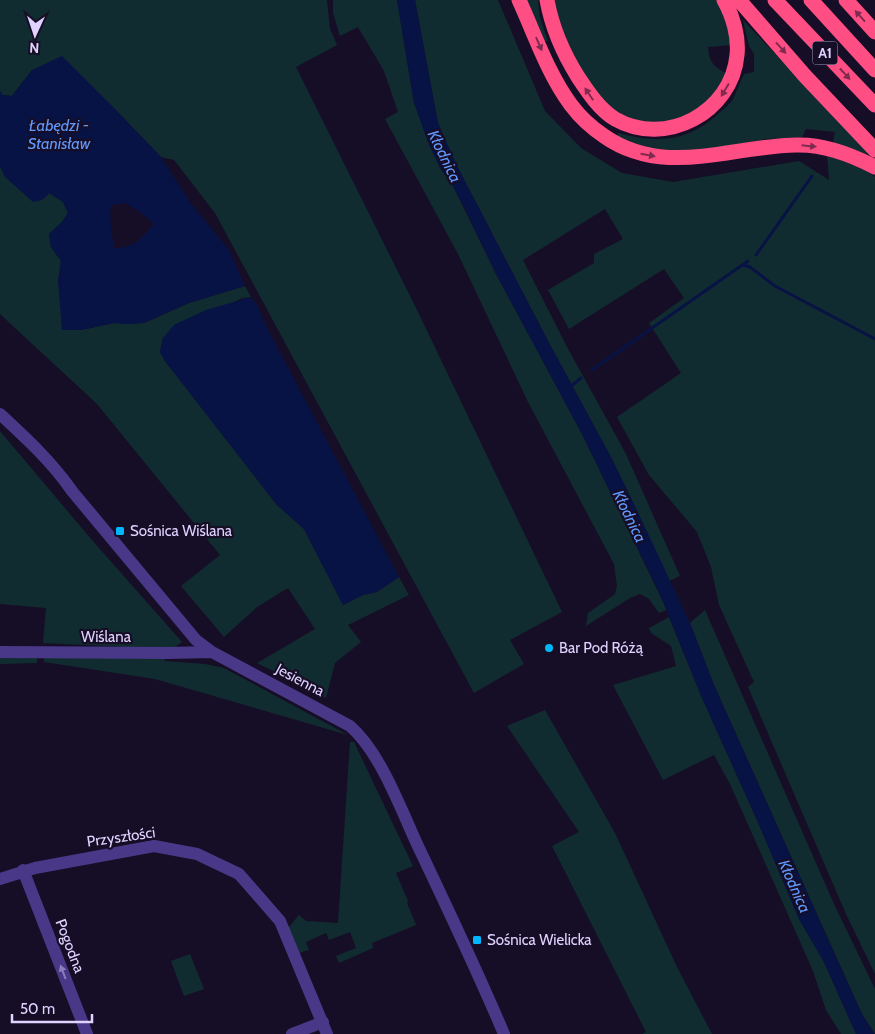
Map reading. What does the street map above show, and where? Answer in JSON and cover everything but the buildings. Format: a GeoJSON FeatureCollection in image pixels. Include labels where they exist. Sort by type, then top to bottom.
{"type":"FeatureCollection","features":[{"type":"Feature","properties":{"kind":"highway"},"geometry":{"type":"LineString","coordinates":[[519,0],[552,74],[571,106],[593,129],[617,145],[639,153],[664,158],[689,158],[744,149],[797,144],[824,147],[875,167]]}},
{"type":"Feature","properties":{"kind":"highway"},"geometry":{"type":"LineString","coordinates":[[547,0],[550,17],[562,49],[593,100],[615,119],[637,128],[660,130],[681,126],[700,117],[725,91],[735,66],[737,43],[729,9],[724,0]]}},
{"type":"Feature","properties":{"kind":"highway"},"geometry":{"type":"LineString","coordinates":[[739,0],[805,76],[875,150]]}},
{"type":"Feature","properties":{"kind":"highway","name":"A1"},"geometry":{"type":"LineString","coordinates":[[775,0],[875,106]]}},
{"type":"Feature","properties":{"kind":"highway","name":"A1"},"geometry":{"type":"LineString","coordinates":[[811,0],[875,70]]}},
{"type":"Feature","properties":{"kind":"highway"},"geometry":{"type":"LineString","coordinates":[[846,0],[875,32]]}},
{"type":"Feature","properties":{"kind":"street","name":"Jesienna"},"geometry":{"type":"LineString","coordinates":[[0,414],[62,476],[196,640],[212,652],[350,726],[362,737],[374,753],[504,1033]]}},
{"type":"Feature","properties":{"kind":"street","name":"Wiślana"},"geometry":{"type":"LineString","coordinates":[[0,652],[212,652]]}},
{"type":"Feature","properties":{"kind":"street","name":"Przyszłości"},"geometry":{"type":"LineString","coordinates":[[0,879],[23,870],[90,856],[154,846],[197,854],[239,874],[280,921],[325,1028]]}},
{"type":"Feature","properties":{"kind":"street","name":"Pogodna"},"geometry":{"type":"LineString","coordinates":[[23,870],[87,1034]]}},
{"type":"Feature","properties":{"kind":"street"},"geometry":{"type":"LineString","coordinates":[[292,1034],[325,1028]]}},
{"type":"Feature","properties":{"kind":"green space"},"geometry":{"type":"Polygon","coordinates":[[[0,0],[327,0],[330,29],[337,45],[296,67],[418,312],[562,612],[510,640],[524,664],[474,693],[215,213],[174,160],[161,157],[111,105],[32,70],[12,96],[2,95],[0,91],[0,0]]]}},
{"type":"Feature","properties":{"kind":"green space"},"geometry":{"type":"Polygon","coordinates":[[[333,0],[397,0],[414,103],[440,168],[453,186],[496,274],[582,434],[667,610],[659,613],[649,599],[640,594],[630,598],[586,626],[588,613],[615,594],[617,586],[614,564],[528,402],[458,254],[385,119],[398,112],[384,71],[358,27],[340,36],[333,13],[333,0]]]}},
{"type":"Feature","properties":{"kind":"green space"},"geometry":{"type":"Polygon","coordinates":[[[415,0],[498,0],[545,111],[581,148],[622,173],[673,182],[799,161],[829,180],[827,155],[864,169],[875,177],[875,974],[846,914],[748,687],[754,682],[719,605],[711,567],[697,532],[649,475],[617,417],[681,373],[649,323],[684,298],[664,269],[569,329],[548,290],[594,263],[594,254],[623,239],[605,209],[523,260],[567,347],[626,454],[680,576],[669,581],[612,459],[456,164],[438,123],[415,0]]]}},
{"type":"Feature","properties":{"kind":"green space"},"geometry":{"type":"Polygon","coordinates":[[[524,0],[538,0],[540,18],[548,41],[544,41],[524,0]]]}},
{"type":"Feature","properties":{"kind":"green space"},"geometry":{"type":"Polygon","coordinates":[[[554,0],[717,0],[733,45],[708,47],[713,63],[718,69],[726,73],[720,90],[691,116],[651,125],[616,114],[588,83],[568,43],[556,13],[554,0]]]}},
{"type":"Feature","properties":{"kind":"green space"},"geometry":{"type":"Polygon","coordinates":[[[743,20],[869,152],[866,154],[833,142],[835,132],[806,129],[802,137],[766,139],[720,149],[686,152],[638,147],[618,138],[618,133],[646,139],[672,138],[684,135],[708,123],[727,106],[733,99],[744,74],[754,72],[754,54],[749,46],[743,20]]]}},
{"type":"Feature","properties":{"kind":"green space"},"geometry":{"type":"Polygon","coordinates":[[[0,166],[5,177],[49,193],[63,202],[68,213],[62,222],[49,234],[51,247],[61,261],[58,281],[81,330],[114,323],[144,323],[189,303],[245,286],[251,297],[242,298],[163,338],[160,352],[277,505],[304,529],[343,605],[363,595],[377,592],[399,577],[409,595],[348,625],[361,642],[335,663],[326,698],[257,663],[315,629],[288,588],[257,607],[224,637],[181,586],[220,555],[97,404],[0,314],[0,166]]]}},
{"type":"Feature","properties":{"kind":"green space"},"geometry":{"type":"Polygon","coordinates":[[[0,431],[91,539],[182,642],[172,649],[43,643],[46,608],[0,604],[0,431]]]}},
{"type":"Feature","properties":{"kind":"green space"},"geometry":{"type":"Polygon","coordinates":[[[705,610],[834,904],[875,989],[875,1034],[862,1014],[714,685],[690,623],[705,610]]]}},
{"type":"Feature","properties":{"kind":"green space"},"geometry":{"type":"Polygon","coordinates":[[[669,617],[702,698],[799,919],[824,962],[856,1034],[841,1034],[826,1010],[813,971],[730,784],[714,755],[663,780],[613,685],[676,666],[671,646],[651,633],[649,628],[669,617]]]}},
{"type":"Feature","properties":{"kind":"green space"},"geometry":{"type":"Polygon","coordinates":[[[0,656],[37,657],[37,663],[0,664],[0,656]]]}},
{"type":"Feature","properties":{"kind":"green space"},"geometry":{"type":"Polygon","coordinates":[[[44,656],[164,659],[165,661],[205,664],[224,668],[348,735],[155,679],[44,662],[44,656]]]}},
{"type":"Feature","properties":{"kind":"green space"},"geometry":{"type":"Polygon","coordinates":[[[545,710],[615,833],[677,967],[712,1034],[642,1034],[646,1032],[552,846],[579,832],[507,726],[545,710]]]}},
{"type":"Feature","properties":{"kind":"green space"},"geometry":{"type":"Polygon","coordinates":[[[350,742],[354,742],[413,866],[396,873],[416,925],[372,943],[373,948],[339,963],[336,956],[356,948],[350,932],[329,940],[326,933],[306,942],[309,950],[299,953],[288,928],[299,915],[306,921],[338,923],[350,742]]]}},
{"type":"Feature","properties":{"kind":"green space"},"geometry":{"type":"Polygon","coordinates":[[[190,954],[204,989],[184,996],[171,961],[190,954]]]}},
{"type":"Feature","properties":{"kind":"water","name":"Kłodnica"},"geometry":{"type":"Polygon","coordinates":[[[397,0],[415,0],[438,123],[456,164],[635,506],[690,623],[714,685],[831,946],[862,1014],[874,1034],[856,1034],[824,962],[799,919],[702,698],[659,592],[582,434],[496,274],[453,186],[440,168],[429,145],[414,103],[397,0]]]}},
{"type":"Feature","properties":{"kind":"water","name":"Łabędzi - Stanisław"},"geometry":{"type":"Polygon","coordinates":[[[62,56],[111,105],[161,157],[190,202],[229,250],[245,286],[189,303],[144,323],[114,323],[81,330],[62,330],[58,281],[61,261],[51,247],[49,234],[62,222],[68,213],[63,202],[50,193],[42,200],[33,202],[5,177],[0,166],[0,91],[2,95],[12,96],[32,70],[62,56]],[[125,203],[111,205],[114,248],[127,246],[142,238],[154,224],[125,203]]]}},
{"type":"Feature","properties":{"kind":"water"},"geometry":{"type":"Polygon","coordinates":[[[251,297],[257,305],[267,328],[399,577],[377,592],[363,595],[343,605],[304,529],[277,505],[160,352],[163,338],[174,325],[206,310],[251,297]]]}},
{"type":"Feature","properties":{"kind":"waterway"},"geometry":{"type":"LineString","coordinates":[[756,255],[812,176]]}},
{"type":"Feature","properties":{"kind":"waterway"},"geometry":{"type":"LineString","coordinates":[[592,370],[748,261]]}},
{"type":"Feature","properties":{"kind":"waterway"},"geometry":{"type":"LineString","coordinates":[[743,265],[750,267],[775,286],[875,339]]}},
{"type":"Feature","properties":{"kind":"waterway"},"geometry":{"type":"LineString","coordinates":[[570,387],[581,378]]}},
{"type":"Feature","properties":{"kind":"place","name":"Sośnica Wiślana"},"geometry":{"type":"Point","coordinates":[120,531]}},
{"type":"Feature","properties":{"kind":"place","name":"Bar Pod Różą"},"geometry":{"type":"Point","coordinates":[549,648]}},
{"type":"Feature","properties":{"kind":"place","name":"Sośnica Wielicka"},"geometry":{"type":"Point","coordinates":[477,940]}}]}
